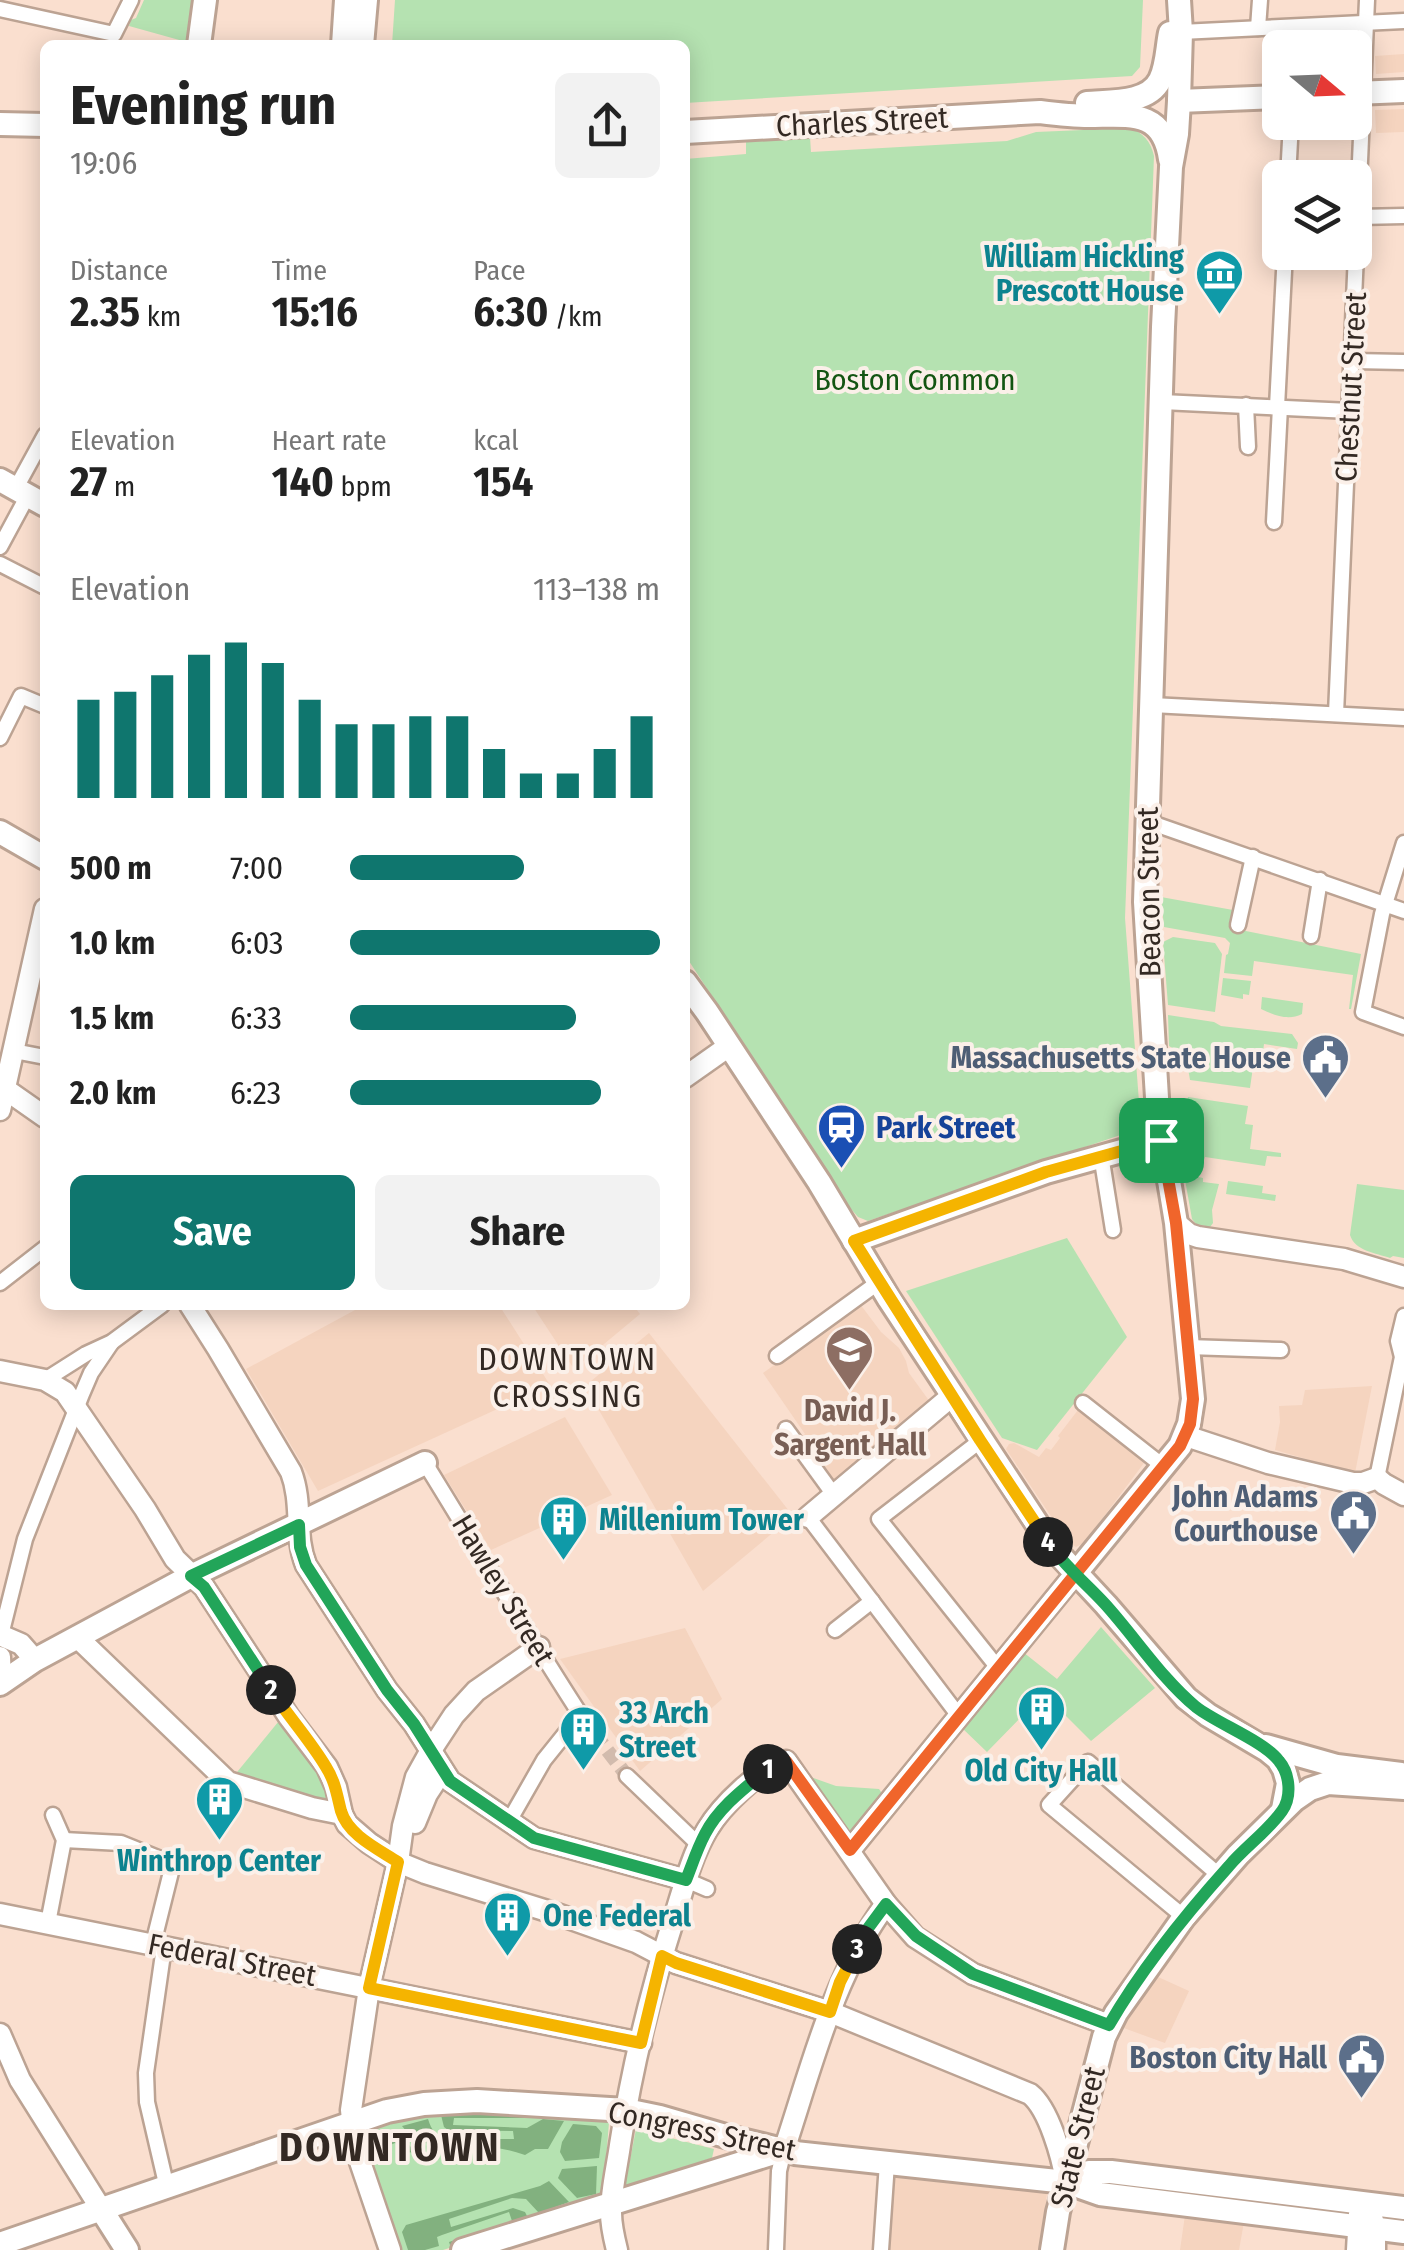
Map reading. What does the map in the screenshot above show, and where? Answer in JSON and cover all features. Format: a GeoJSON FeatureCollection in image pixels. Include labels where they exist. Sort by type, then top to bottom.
{"type":"FeatureCollection","features":[{"type":"Feature","properties":{"kind":"main road"},"geometry":{"type":"LineString","coordinates":[[200,40],[205,0]]}},
{"type":"Feature","properties":{"kind":"main road"},"geometry":{"type":"LineString","coordinates":[[343,40],[346,0]]}},
{"type":"Feature","properties":{"kind":"main road"},"geometry":{"type":"LineString","coordinates":[[362,40],[366,0]]}},
{"type":"Feature","properties":{"kind":"main road","name":"Beacon Street"},"geometry":{"type":"LineString","coordinates":[[1178,0],[1179,102],[1171,167],[1163,327],[1144,902],[1161,1140],[1176,1223],[1193,1399],[1186,1436]]}},
{"type":"Feature","properties":{"kind":"main road","name":"Beacon Street"},"geometry":{"type":"LineString","coordinates":[[1144,94],[1161,78],[1178,0]]}},
{"type":"Feature","properties":{"kind":"main road"},"geometry":{"type":"LineString","coordinates":[[1372,92],[1404,91]]}},
{"type":"Feature","properties":{"kind":"main road","name":"Charles Street"},"geometry":{"type":"LineString","coordinates":[[1040,112],[1144,94]]}},
{"type":"Feature","properties":{"kind":"main road"},"geometry":{"type":"LineString","coordinates":[[1179,102],[1262,98]]}},
{"type":"Feature","properties":{"kind":"main road","name":"Charles Street"},"geometry":{"type":"LineString","coordinates":[[690,132],[1040,112],[1145,119]]}},
{"type":"Feature","properties":{"kind":"main road","name":"Beacon Street"},"geometry":{"type":"LineString","coordinates":[[1145,119],[1164,136],[1171,167]]}},
{"type":"Feature","properties":{"kind":"main road"},"geometry":{"type":"LineString","coordinates":[[4,123],[40,125]]}},
{"type":"Feature","properties":{"kind":"main road"},"geometry":{"type":"LineString","coordinates":[[0,832],[40,855]]}},
{"type":"Feature","properties":{"kind":"main road"},"geometry":{"type":"LineString","coordinates":[[40,928],[7,1050],[2,1099],[40,1115]]}},
{"type":"Feature","properties":{"kind":"main road"},"geometry":{"type":"LineString","coordinates":[[690,989],[819,1182],[980,1440],[1053,1548],[1186,1698],[1271,1752],[1284,1769],[1288,1790],[1283,1809]]}},
{"type":"Feature","properties":{"kind":"main road"},"geometry":{"type":"LineString","coordinates":[[690,1073],[729,1046]]}},
{"type":"Feature","properties":{"kind":"main road"},"geometry":{"type":"LineString","coordinates":[[854,1241],[1046,1172],[1161,1140]]}},
{"type":"Feature","properties":{"kind":"main road"},"geometry":{"type":"LineString","coordinates":[[1176,1223],[1198,1237],[1344,1259],[1404,1277]]}},
{"type":"Feature","properties":{"kind":"main road"},"geometry":{"type":"LineString","coordinates":[[193,1310],[291,1472],[298,1492],[300,1547],[306,1565],[450,1781],[534,1838],[686,1880]]}},
{"type":"Feature","properties":{"kind":"main road"},"geometry":{"type":"LineString","coordinates":[[0,1370],[45,1380],[65,1392],[76,1406],[175,1559],[204,1587],[289,1717],[327,1767],[347,1824],[368,1843],[424,1873],[621,1936],[676,1963],[830,2012],[1032,2095],[1042,2107],[1061,2156],[1066,2182]]}},
{"type":"Feature","properties":{"kind":"main road"},"geometry":{"type":"LineString","coordinates":[[808,1516],[953,1396]]}},
{"type":"Feature","properties":{"kind":"main road"},"geometry":{"type":"LineString","coordinates":[[850,1850],[1186,1436],[1268,1463],[1354,1484],[1377,1478],[1404,1495]]}},
{"type":"Feature","properties":{"kind":"main road"},"geometry":{"type":"LineString","coordinates":[[0,1684],[34,1660],[191,1576],[425,1463]]}},
{"type":"Feature","properties":{"kind":"main road"},"geometry":{"type":"LineString","coordinates":[[0,1635],[21,1644],[34,1660]]}},
{"type":"Feature","properties":{"kind":"main road"},"geometry":{"type":"LineString","coordinates":[[76,1637],[228,1782],[342,1814]]}},
{"type":"Feature","properties":{"kind":"main road"},"geometry":{"type":"LineString","coordinates":[[390,2250],[355,2147],[352,2097],[369,1988],[412,1789],[430,1750],[454,1714],[476,1691],[539,1647]]}},
{"type":"Feature","properties":{"kind":"main road"},"geometry":{"type":"LineString","coordinates":[[0,1658],[0,1684]]}},
{"type":"Feature","properties":{"kind":"main road"},"geometry":{"type":"LineString","coordinates":[[1253,1742],[1337,1766],[1404,1774]]}},
{"type":"Feature","properties":{"kind":"main road"},"geometry":{"type":"LineString","coordinates":[[617,2250],[611,2223],[612,2202],[626,2110],[662,1956],[686,1880],[713,1821],[772,1765],[786,1761],[886,1904],[916,1936],[973,1974],[1109,2025]]}},
{"type":"Feature","properties":{"kind":"main road"},"geometry":{"type":"LineString","coordinates":[[398,1862],[427,1794],[442,1771]]}},
{"type":"Feature","properties":{"kind":"main road","name":"State Street"},"geometry":{"type":"LineString","coordinates":[[1052,2250],[1066,2182],[1109,2025],[1184,1917],[1283,1809],[1303,1793],[1328,1783],[1404,1788]]}},
{"type":"Feature","properties":{"kind":"main road"},"geometry":{"type":"LineString","coordinates":[[463,2250],[784,2150],[840,1982],[866,1931],[886,1904]]}},
{"type":"Feature","properties":{"kind":"main road","name":"Federal Street"},"geometry":{"type":"LineString","coordinates":[[0,1914],[641,2043]]}},
{"type":"Feature","properties":{"kind":"main road"},"geometry":{"type":"LineString","coordinates":[[0,2034],[20,2080],[127,2250]]}},
{"type":"Feature","properties":{"kind":"main road","name":"Congress Street"},"geometry":{"type":"LineString","coordinates":[[0,2244],[351,2122],[442,2102],[626,2110],[784,2150],[1066,2182],[1100,2194],[1369,2235],[1404,2232]]}},
{"type":"Feature","properties":{"kind":"main road","name":"Congress Street"},"geometry":{"type":"LineString","coordinates":[[1066,2182],[1089,2172],[1111,2172],[1404,2208]]}},
{"type":"Feature","properties":{"kind":"main road"},"geometry":{"type":"LineString","coordinates":[[1357,2250],[1369,2235],[1372,2216],[1364,2203]]}},
{"type":"Feature","properties":{"kind":"street"},"geometry":{"type":"LineString","coordinates":[[0,9],[114,34],[131,0]]}},
{"type":"Feature","properties":{"kind":"street"},"geometry":{"type":"LineString","coordinates":[[1258,28],[1260,0]]}},
{"type":"Feature","properties":{"kind":"street","name":"Chestnut Street"},"geometry":{"type":"LineString","coordinates":[[1365,30],[1367,0]]}},
{"type":"Feature","properties":{"kind":"street"},"geometry":{"type":"LineString","coordinates":[[1181,32],[1404,21]]}},
{"type":"Feature","properties":{"kind":"street"},"geometry":{"type":"LineString","coordinates":[[1372,217],[1404,216]]}},
{"type":"Feature","properties":{"kind":"street"},"geometry":{"type":"LineString","coordinates":[[1274,522],[1283,270]]}},
{"type":"Feature","properties":{"kind":"street","name":"Chestnut Street"},"geometry":{"type":"LineString","coordinates":[[1336,714],[1356,270]]}},
{"type":"Feature","properties":{"kind":"street"},"geometry":{"type":"LineString","coordinates":[[1352,360],[1404,362]]}},
{"type":"Feature","properties":{"kind":"street"},"geometry":{"type":"LineString","coordinates":[[1162,402],[1350,411]]}},
{"type":"Feature","properties":{"kind":"street"},"geometry":{"type":"LineString","coordinates":[[1246,406],[1248,447]]}},
{"type":"Feature","properties":{"kind":"street"},"geometry":{"type":"LineString","coordinates":[[0,547],[40,447]]}},
{"type":"Feature","properties":{"kind":"street"},"geometry":{"type":"LineString","coordinates":[[0,564],[40,584]]}},
{"type":"Feature","properties":{"kind":"street"},"geometry":{"type":"LineString","coordinates":[[0,738],[21,696],[40,704]]}},
{"type":"Feature","properties":{"kind":"street"},"geometry":{"type":"LineString","coordinates":[[1152,705],[1404,718]]}},
{"type":"Feature","properties":{"kind":"street"},"geometry":{"type":"LineString","coordinates":[[1146,821],[1404,911]]}},
{"type":"Feature","properties":{"kind":"street"},"geometry":{"type":"LineString","coordinates":[[1404,843],[1384,904],[1363,1012],[1404,1027]]}},
{"type":"Feature","properties":{"kind":"street"},"geometry":{"type":"LineString","coordinates":[[1238,925],[1253,857]]}},
{"type":"Feature","properties":{"kind":"street"},"geometry":{"type":"LineString","coordinates":[[1311,936],[1320,880]]}},
{"type":"Feature","properties":{"kind":"street"},"geometry":{"type":"LineString","coordinates":[[7,1050],[40,1056]]}},
{"type":"Feature","properties":{"kind":"street"},"geometry":{"type":"LineString","coordinates":[[1102,1156],[1112,1230]]}},
{"type":"Feature","properties":{"kind":"street"},"geometry":{"type":"LineString","coordinates":[[0,1283],[40,1252]]}},
{"type":"Feature","properties":{"kind":"street"},"geometry":{"type":"LineString","coordinates":[[777,1356],[879,1282]]}},
{"type":"Feature","properties":{"kind":"street"},"geometry":{"type":"LineString","coordinates":[[45,1380],[112,1342],[155,1310]]}},
{"type":"Feature","properties":{"kind":"street"},"geometry":{"type":"LineString","coordinates":[[1377,1478],[1403,1356],[1398,1340],[1404,1316]]}},
{"type":"Feature","properties":{"kind":"street"},"geometry":{"type":"LineString","coordinates":[[0,1635],[25,1539],[90,1374],[112,1342]]}},
{"type":"Feature","properties":{"kind":"street"},"geometry":{"type":"LineString","coordinates":[[1188,1347],[1281,1350]]}},
{"type":"Feature","properties":{"kind":"street"},"geometry":{"type":"LineString","coordinates":[[1084,1403],[1163,1466]]}},
{"type":"Feature","properties":{"kind":"street"},"geometry":{"type":"LineString","coordinates":[[786,1429],[834,1495]]}},
{"type":"Feature","properties":{"kind":"street"},"geometry":{"type":"LineString","coordinates":[[980,1440],[879,1518],[998,1668]]}},
{"type":"Feature","properties":{"kind":"street","name":"Hawley Street"},"geometry":{"type":"LineString","coordinates":[[425,1463],[581,1716],[544,1760],[508,1822]]}},
{"type":"Feature","properties":{"kind":"street"},"geometry":{"type":"LineString","coordinates":[[808,1516],[958,1716]]}},
{"type":"Feature","properties":{"kind":"street"},"geometry":{"type":"LineString","coordinates":[[835,1630],[872,1600]]}},
{"type":"Feature","properties":{"kind":"street"},"geometry":{"type":"LineString","coordinates":[[1184,1917],[1049,1805],[1088,1762],[1220,1876]]}},
{"type":"Feature","properties":{"kind":"street"},"geometry":{"type":"LineString","coordinates":[[626,1776],[699,1845]]}},
{"type":"Feature","properties":{"kind":"street"},"geometry":{"type":"LineString","coordinates":[[48,1923],[64,1840],[53,1815]]}},
{"type":"Feature","properties":{"kind":"street"},"geometry":{"type":"LineString","coordinates":[[64,1840],[121,1844],[174,1864],[158,1946],[146,2074],[147,2102],[166,2188]]}},
{"type":"Feature","properties":{"kind":"street"},"geometry":{"type":"LineString","coordinates":[[686,1880],[707,1889]]}},
{"type":"Feature","properties":{"kind":"street"},"geometry":{"type":"LineString","coordinates":[[776,2250],[779,2171],[784,2150]]}},
{"type":"Feature","properties":{"kind":"street"},"geometry":{"type":"LineString","coordinates":[[881,2250],[887,2163]]}},
{"type":"Feature","properties":{"kind":"shaded area"},"geometry":{"type":"Polygon","coordinates":[[[1404,54],[1404,72],[1376,74],[1375,56],[1404,54]]]}},
{"type":"Feature","properties":{"kind":"shaded area"},"geometry":{"type":"Polygon","coordinates":[[[1404,109],[1404,132],[1376,133],[1375,110],[1404,109]]]}},
{"type":"Feature","properties":{"kind":"shaded area","name":"David J. Sargent Hall"},"geometry":{"type":"Polygon","coordinates":[[[860,1304],[899,1348],[909,1373],[930,1402],[831,1484],[800,1438],[805,1434],[763,1373],[860,1304]]]}},
{"type":"Feature","properties":{"kind":"shaded area"},"geometry":{"type":"Polygon","coordinates":[[[355,1310],[502,1310],[550,1385],[318,1491],[246,1369],[355,1310]]]}},
{"type":"Feature","properties":{"kind":"shaded area"},"geometry":{"type":"Polygon","coordinates":[[[535,1310],[637,1310],[640,1314],[574,1369],[535,1310]]]}},
{"type":"Feature","properties":{"kind":"shaded area"},"geometry":{"type":"Polygon","coordinates":[[[649,1333],[793,1516],[703,1591],[585,1386],[649,1333]]]}},
{"type":"Feature","properties":{"kind":"shaded area"},"geometry":{"type":"Polygon","coordinates":[[[1372,1386],[1355,1473],[1275,1450],[1279,1406],[1302,1405],[1305,1390],[1372,1386]]]}},
{"type":"Feature","properties":{"kind":"shaded area"},"geometry":{"type":"Polygon","coordinates":[[[1078,1410],[1144,1463],[1084,1543],[1076,1547],[1068,1542],[1006,1449],[1014,1443],[1039,1457],[1046,1448],[1051,1450],[1078,1410]]]}},
{"type":"Feature","properties":{"kind":"shaded area"},"geometry":{"type":"Polygon","coordinates":[[[565,1417],[612,1495],[491,1550],[444,1475],[565,1417]]]}},
{"type":"Feature","properties":{"kind":"shaded area"},"geometry":{"type":"Polygon","coordinates":[[[685,1628],[722,1699],[640,1771],[560,1659],[685,1628]]]}},
{"type":"Feature","properties":{"kind":"shaded area"},"geometry":{"type":"Polygon","coordinates":[[[1156,1976],[1189,1991],[1165,2043],[1121,2027],[1156,1976]]]}},
{"type":"Feature","properties":{"kind":"shaded area"},"geometry":{"type":"Polygon","coordinates":[[[892,2175],[1047,2193],[1040,2250],[887,2250],[892,2175]]]}},
{"type":"Feature","properties":{"kind":"shaded area"},"geometry":{"type":"Polygon","coordinates":[[[1185,2215],[1244,2222],[1239,2250],[1180,2250],[1185,2215]]]}},
{"type":"Feature","properties":{"kind":"green space"},"geometry":{"type":"Polygon","coordinates":[[[144,0],[195,0],[190,40],[129,26],[144,0]]]}},
{"type":"Feature","properties":{"kind":"green space"},"geometry":{"type":"Polygon","coordinates":[[[395,0],[1143,0],[1140,67],[1132,76],[690,103],[690,40],[392,40],[395,0]]]}},
{"type":"Feature","properties":{"kind":"green space","name":"Boston Common"},"geometry":{"type":"Polygon","coordinates":[[[1129,128],[1146,138],[1154,156],[1125,918],[1141,1128],[868,1221],[851,1209],[690,963],[690,159],[746,154],[746,141],[786,136],[810,137],[811,152],[1007,141],[1036,132],[1129,128]]]}},
{"type":"Feature","properties":{"kind":"green space"},"geometry":{"type":"Polygon","coordinates":[[[1161,897],[1233,910],[1231,928],[1361,954],[1351,1009],[1353,975],[1254,961],[1252,976],[1224,973],[1230,943],[1225,938],[1164,927],[1161,897]]]}},
{"type":"Feature","properties":{"kind":"green space"},"geometry":{"type":"Polygon","coordinates":[[[1173,937],[1215,943],[1222,954],[1215,1012],[1168,1005],[1163,942],[1173,937]]]}},
{"type":"Feature","properties":{"kind":"green space"},"geometry":{"type":"Polygon","coordinates":[[[1223,978],[1251,981],[1249,995],[1243,994],[1243,999],[1221,995],[1223,978]]]}},
{"type":"Feature","properties":{"kind":"green space"},"geometry":{"type":"Polygon","coordinates":[[[1262,997],[1303,1003],[1302,1014],[1286,1017],[1261,1009],[1262,997]]]}},
{"type":"Feature","properties":{"kind":"green space"},"geometry":{"type":"Polygon","coordinates":[[[1168,1015],[1292,1034],[1297,1049],[1264,1044],[1261,1067],[1253,1067],[1250,1088],[1190,1080],[1184,1060],[1169,1046],[1168,1015]]]}},
{"type":"Feature","properties":{"kind":"green space"},"geometry":{"type":"Polygon","coordinates":[[[1188,1097],[1248,1106],[1245,1124],[1253,1125],[1250,1149],[1281,1153],[1281,1157],[1267,1156],[1265,1166],[1181,1155],[1175,1125],[1185,1111],[1188,1097]]]}},
{"type":"Feature","properties":{"kind":"green space"},"geometry":{"type":"Polygon","coordinates":[[[1184,1174],[1219,1184],[1210,1227],[1192,1219],[1184,1174]]]}},
{"type":"Feature","properties":{"kind":"green space"},"geometry":{"type":"Polygon","coordinates":[[[1228,1181],[1263,1186],[1262,1193],[1276,1195],[1275,1201],[1226,1194],[1228,1181]]]}},
{"type":"Feature","properties":{"kind":"green space"},"geometry":{"type":"Polygon","coordinates":[[[1357,1184],[1404,1190],[1404,1258],[1373,1253],[1353,1240],[1350,1235],[1357,1184]]]}},
{"type":"Feature","properties":{"kind":"green space"},"geometry":{"type":"Polygon","coordinates":[[[1067,1238],[1127,1337],[1037,1450],[1002,1438],[906,1291],[1067,1238]]]}},
{"type":"Feature","properties":{"kind":"green space"},"geometry":{"type":"Polygon","coordinates":[[[1101,1627],[1155,1688],[1091,1741],[1052,1702],[1033,1720],[1025,1713],[987,1752],[962,1728],[1023,1652],[1057,1679],[1101,1627]]]}},
{"type":"Feature","properties":{"kind":"green space"},"geometry":{"type":"Polygon","coordinates":[[[283,1716],[327,1785],[330,1794],[323,1803],[233,1777],[283,1716]]]}},
{"type":"Feature","properties":{"kind":"green space"},"geometry":{"type":"Polygon","coordinates":[[[805,1775],[836,1786],[879,1789],[883,1795],[850,1837],[805,1775]]]}},
{"type":"Feature","properties":{"kind":"green space"},"geometry":{"type":"Polygon","coordinates":[[[490,2113],[609,2122],[603,2199],[443,2250],[400,2250],[364,2133],[411,2116],[490,2113]]]}},
{"type":"Feature","properties":{"kind":"green space"},"geometry":{"type":"Polygon","coordinates":[[[490,2113],[528,2118],[454,2118],[453,2125],[527,2128],[543,2119],[564,2121],[548,2149],[535,2149],[525,2155],[485,2147],[444,2152],[414,2141],[402,2126],[428,2119],[434,2132],[447,2139],[514,2139],[513,2131],[448,2130],[441,2115],[490,2113]]]}},
{"type":"Feature","properties":{"kind":"green space"},"geometry":{"type":"Polygon","coordinates":[[[573,2124],[596,2126],[602,2133],[599,2158],[565,2161],[560,2152],[562,2142],[573,2124]]]}},
{"type":"Feature","properties":{"kind":"green space"},"geometry":{"type":"Polygon","coordinates":[[[636,2129],[714,2149],[712,2158],[625,2186],[636,2129]]]}},
{"type":"Feature","properties":{"kind":"green space"},"geometry":{"type":"Polygon","coordinates":[[[396,2132],[417,2153],[405,2152],[395,2143],[376,2151],[373,2142],[396,2132]]]}},
{"type":"Feature","properties":{"kind":"green space"},"geometry":{"type":"Polygon","coordinates":[[[597,2166],[596,2194],[577,2198],[558,2178],[562,2169],[597,2166]]]}},
{"type":"Feature","properties":{"kind":"green space"},"geometry":{"type":"Polygon","coordinates":[[[549,2181],[569,2202],[539,2213],[526,2199],[512,2198],[449,2219],[451,2227],[513,2208],[525,2212],[528,2218],[450,2245],[449,2242],[512,2221],[509,2212],[437,2237],[439,2246],[408,2250],[402,2232],[406,2225],[549,2181]]]}},
{"type":"Feature","properties":{"kind":"tunnel"},"geometry":{"type":"LineString","coordinates":[[582,1717],[627,1776]]}},
{"type":"Feature","properties":{"kind":"place","name":"William Hickling Prescott House"},"geometry":{"type":"Point","coordinates":[1219,316]}},
{"type":"Feature","properties":{"kind":"place","name":"Massachusetts State House"},"geometry":{"type":"Point","coordinates":[1326,1100]}},
{"type":"Feature","properties":{"kind":"place","name":"Park Street"},"geometry":{"type":"Point","coordinates":[841,1170]}},
{"type":"Feature","properties":{"kind":"place","name":"David J. Sargent Hall"},"geometry":{"type":"Point","coordinates":[850,1392]}},
{"type":"Feature","properties":{"kind":"place","name":"John Adams Courthouse"},"geometry":{"type":"Point","coordinates":[1353,1556]}},
{"type":"Feature","properties":{"kind":"place","name":"Millenium Tower"},"geometry":{"type":"Point","coordinates":[564,1562]}},
{"type":"Feature","properties":{"kind":"place","name":"Old City Hall"},"geometry":{"type":"Point","coordinates":[1041,1752]}},
{"type":"Feature","properties":{"kind":"place","name":"33 Arch Street"},"geometry":{"type":"Point","coordinates":[584,1772]}},
{"type":"Feature","properties":{"kind":"place","name":"Winthrop Center"},"geometry":{"type":"Point","coordinates":[219,1842]}},
{"type":"Feature","properties":{"kind":"place","name":"One Federal"},"geometry":{"type":"Point","coordinates":[508,1958]}},
{"type":"Feature","properties":{"kind":"place","name":"Boston City Hall"},"geometry":{"type":"Point","coordinates":[1362,2100]}},
{"type":"Feature","properties":{"kind":"district","name":"DOWNTOWN CROSSING"},"geometry":{"type":"Point","coordinates":[568,1378]}},
{"type":"Feature","properties":{"kind":"district","name":"DOWNTOWN"},"geometry":{"type":"Point","coordinates":[390,2148]}},
{"type":"Feature","properties":{"kind":"route"},"geometry":{"type":"LineString","coordinates":[[1161,1140],[1046,1172],[854,1241],[980,1440],[1062,1560],[1075,1574],[1106,1606],[1186,1698],[1268,1750],[1280,1762],[1286,1776],[1288,1790],[1283,1809],[1184,1917],[1109,2025],[973,1974],[916,1936],[886,1904],[866,1931],[840,1982],[830,2012],[662,1956],[641,2043],[369,1988],[398,1862],[347,1824],[327,1767],[289,1717],[204,1587],[191,1576],[299,1525],[306,1565],[387,1690],[424,1738],[442,1771],[464,1792],[534,1838],[686,1880],[699,1845],[722,1810],[772,1765],[786,1761],[850,1850],[998,1668],[1075,1574],[1088,1559],[1180,1446],[1186,1436],[1193,1399],[1176,1223],[1161,1140]]}}]}
